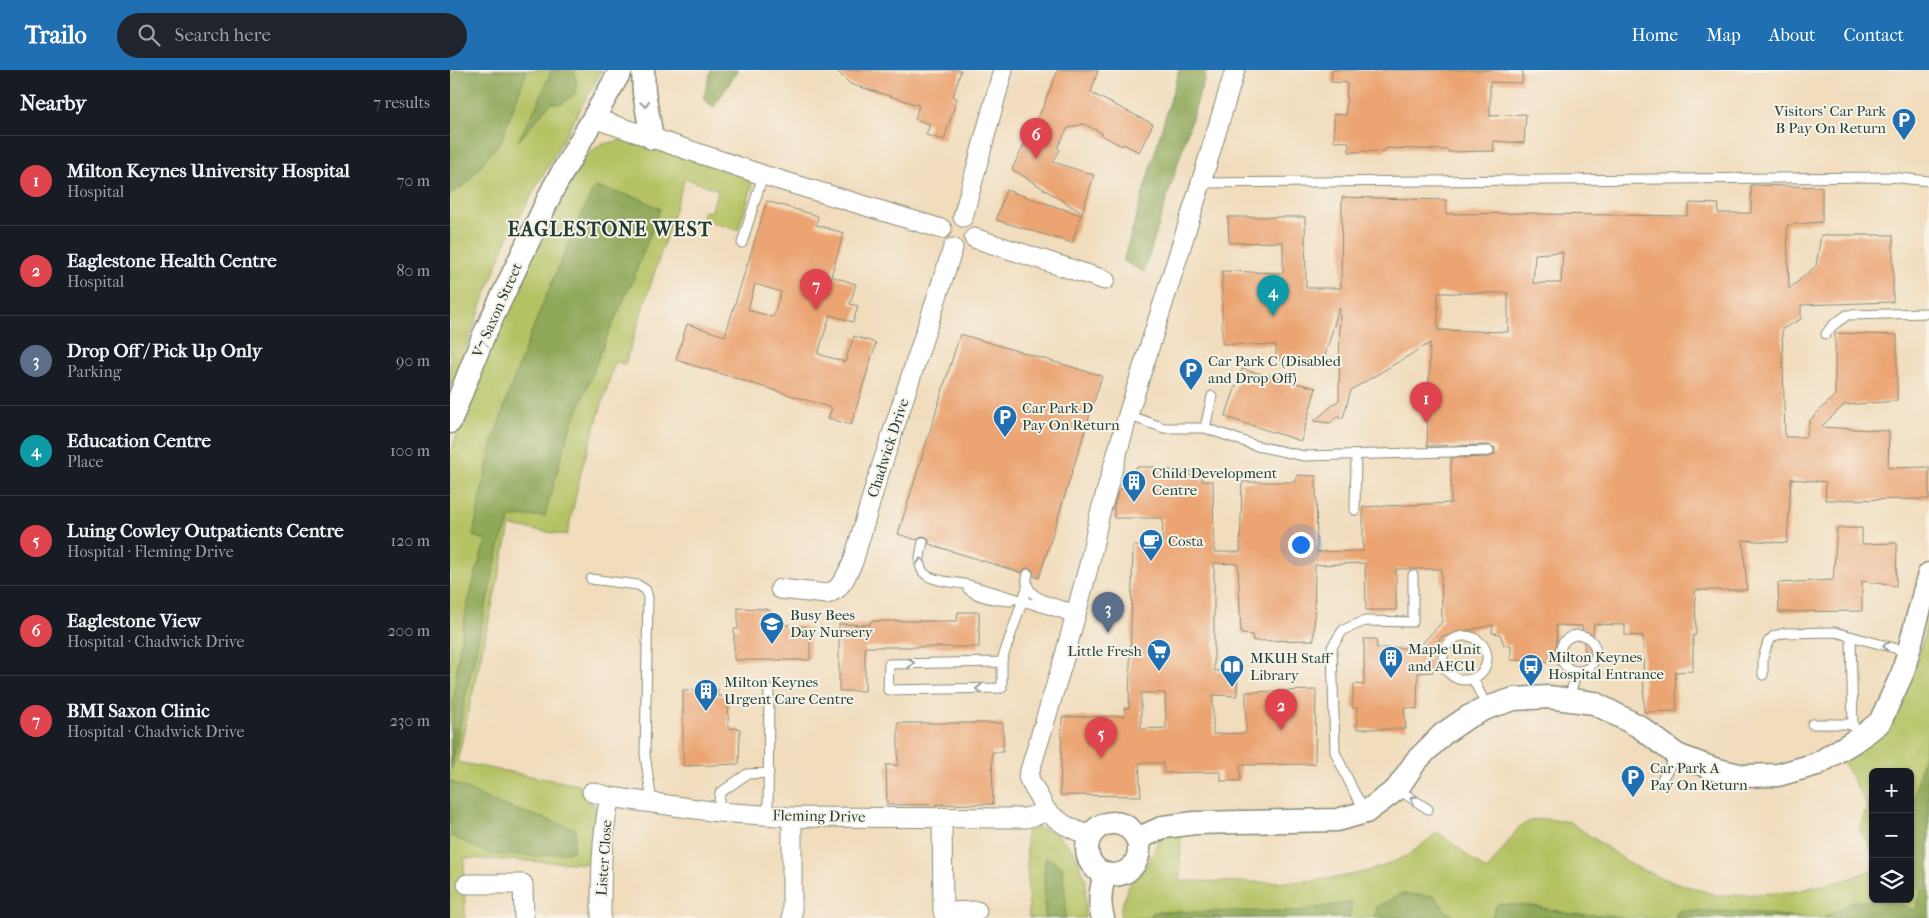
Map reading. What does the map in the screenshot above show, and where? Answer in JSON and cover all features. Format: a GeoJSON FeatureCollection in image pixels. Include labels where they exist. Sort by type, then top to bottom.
{"type":"FeatureCollection","features":[{"type":"Feature","properties":{"kind":"street"},"geometry":{"type":"LineString","coordinates":[[643,70],[644,93],[652,138]]}},
{"type":"Feature","properties":{"kind":"street"},"geometry":{"type":"LineString","coordinates":[[963,217],[1003,70]]}},
{"type":"Feature","properties":{"kind":"street"},"geometry":{"type":"LineString","coordinates":[[1090,837],[1064,825],[1047,812],[1028,777],[1076,614],[1099,517],[1128,415],[1201,183],[1234,70]]}},
{"type":"Feature","properties":{"kind":"street","name":"V7 Saxon Street"},"geometry":{"type":"LineString","coordinates":[[450,422],[488,326],[554,187],[617,75]]}},
{"type":"Feature","properties":{"kind":"street"},"geometry":{"type":"LineString","coordinates":[[593,118],[763,175],[942,229]]}},
{"type":"Feature","properties":{"kind":"street"},"geometry":{"type":"LineString","coordinates":[[958,216],[963,217],[974,228],[974,238],[968,246],[958,249],[953,248],[945,243],[942,229],[948,220],[958,216]]}},
{"type":"Feature","properties":{"kind":"street"},"geometry":{"type":"LineString","coordinates":[[974,238],[1105,280]]}},
{"type":"Feature","properties":{"kind":"street","name":"Chadwick Drive"},"geometry":{"type":"LineString","coordinates":[[780,589],[827,594],[836,589],[844,580],[853,562],[876,483],[953,248]]}},
{"type":"Feature","properties":{"kind":"street"},"geometry":{"type":"LineString","coordinates":[[1137,839],[1164,827],[1196,823],[1337,820],[1366,812],[1397,790],[1416,761],[1443,734],[1468,717],[1514,699],[1548,697],[1594,703],[1640,726],[1677,755],[1714,770],[1743,776],[1778,775],[1817,764],[1857,732],[1880,722],[1903,672],[1929,574]]}},
{"type":"Feature","properties":{"kind":"street","name":"Fleming Drive"},"geometry":{"type":"LineString","coordinates":[[592,792],[610,797],[718,812],[768,816],[1026,818],[1047,812]]}},
{"type":"Feature","properties":{"kind":"street","name":"Lister Close"},"geometry":{"type":"LineString","coordinates":[[601,918],[602,850],[610,797]]}},
{"type":"Feature","properties":{"kind":"street"},"geometry":{"type":"LineString","coordinates":[[792,817],[792,918]]}},
{"type":"Feature","properties":{"kind":"street"},"geometry":{"type":"LineString","coordinates":[[942,817],[943,912],[977,911]]}},
{"type":"Feature","properties":{"kind":"street"},"geometry":{"type":"LineString","coordinates":[[1115,823],[1128,828],[1137,839],[1139,847],[1138,856],[1134,863],[1121,873],[1105,873],[1091,862],[1088,854],[1090,837],[1101,826],[1115,823]]}},
{"type":"Feature","properties":{"kind":"street"},"geometry":{"type":"LineString","coordinates":[[1103,918],[1100,889],[1105,873]]}},
{"type":"Feature","properties":{"kind":"street"},"geometry":{"type":"LineString","coordinates":[[467,884],[523,884],[524,918]]}},
{"type":"Feature","properties":{"kind":"lane"},"geometry":{"type":"LineString","coordinates":[[742,243],[763,175]]}},
{"type":"Feature","properties":{"kind":"lane"},"geometry":{"type":"LineString","coordinates":[[1201,183],[1890,177],[1929,181]]}},
{"type":"Feature","properties":{"kind":"lane"},"geometry":{"type":"LineString","coordinates":[[1826,334],[1832,326],[1846,315],[1929,313]]}},
{"type":"Feature","properties":{"kind":"lane"},"geometry":{"type":"LineString","coordinates":[[1205,428],[1212,396]]}},
{"type":"Feature","properties":{"kind":"lane"},"geometry":{"type":"LineString","coordinates":[[1128,415],[1164,428],[1205,428],[1257,446],[1304,456],[1489,451]]}},
{"type":"Feature","properties":{"kind":"lane"},"geometry":{"type":"LineString","coordinates":[[1355,510],[1356,455]]}},
{"type":"Feature","properties":{"kind":"lane"},"geometry":{"type":"LineString","coordinates":[[923,542],[920,567],[924,574],[931,578],[1076,614]]}},
{"type":"Feature","properties":{"kind":"lane"},"geometry":{"type":"LineString","coordinates":[[1028,574],[1027,588],[1032,595],[1076,614]]}},
{"type":"Feature","properties":{"kind":"lane"},"geometry":{"type":"LineString","coordinates":[[1366,812],[1355,794],[1335,752],[1332,647],[1343,630],[1365,621],[1413,622],[1413,576]]}},
{"type":"Feature","properties":{"kind":"lane"},"geometry":{"type":"LineString","coordinates":[[591,579],[638,585],[646,590],[648,598],[645,754],[652,803]]}},
{"type":"Feature","properties":{"kind":"lane"},"geometry":{"type":"LineString","coordinates":[[1002,662],[889,664],[888,690],[1002,688],[1002,662],[1027,588]]}},
{"type":"Feature","properties":{"kind":"lane"},"geometry":{"type":"LineString","coordinates":[[1762,675],[1763,658],[1768,642],[1774,636],[1784,633],[1835,632],[1909,652]]}},
{"type":"Feature","properties":{"kind":"lane"},"geometry":{"type":"LineString","coordinates":[[1581,635],[1593,643],[1596,649],[1596,658],[1588,668],[1577,671],[1565,666],[1561,661],[1560,651],[1562,644],[1567,639],[1572,636],[1581,635]]}},
{"type":"Feature","properties":{"kind":"lane"},"geometry":{"type":"LineString","coordinates":[[1458,637],[1473,638],[1480,642],[1485,650],[1487,658],[1485,668],[1473,679],[1462,680],[1456,678],[1447,671],[1444,665],[1445,649],[1458,637]]}},
{"type":"Feature","properties":{"kind":"lane"},"geometry":{"type":"LineString","coordinates":[[1852,638],[1857,732]]}},
{"type":"Feature","properties":{"kind":"lane"},"geometry":{"type":"LineString","coordinates":[[1569,699],[1577,671]]}},
{"type":"Feature","properties":{"kind":"lane"},"geometry":{"type":"LineString","coordinates":[[1473,679],[1487,708]]}},
{"type":"Feature","properties":{"kind":"lane"},"geometry":{"type":"LineString","coordinates":[[768,816],[769,690]]}},
{"type":"Feature","properties":{"kind":"lane"},"geometry":{"type":"LineString","coordinates":[[1812,724],[1848,724],[1857,732]]}},
{"type":"Feature","properties":{"kind":"lane"},"geometry":{"type":"LineString","coordinates":[[1659,784],[1677,755]]}},
{"type":"Feature","properties":{"kind":"lane"},"geometry":{"type":"LineString","coordinates":[[718,812],[720,793],[747,774],[769,774]]}},
{"type":"Feature","properties":{"kind":"lane"},"geometry":{"type":"LineString","coordinates":[[1397,790],[1428,809]]}},
{"type":"Feature","properties":{"kind":"green space"},"geometry":{"type":"Polygon","coordinates":[[[450,70],[602,70],[506,241],[450,389],[450,70]]]}},
{"type":"Feature","properties":{"kind":"green space"},"geometry":{"type":"Polygon","coordinates":[[[456,70],[527,70],[502,139],[467,183],[450,194],[450,82],[456,70]]]}},
{"type":"Feature","properties":{"kind":"green space"},"geometry":{"type":"Polygon","coordinates":[[[552,70],[574,70],[578,91],[562,104],[551,103],[518,141],[537,105],[552,70]]]}},
{"type":"Feature","properties":{"kind":"green space"},"geometry":{"type":"Polygon","coordinates":[[[711,70],[738,70],[714,107],[703,99],[711,70]]]}},
{"type":"Feature","properties":{"kind":"green space"},"geometry":{"type":"Polygon","coordinates":[[[1179,70],[1207,70],[1144,272],[1123,261],[1179,70]]]}},
{"type":"Feature","properties":{"kind":"green space"},"geometry":{"type":"Polygon","coordinates":[[[622,140],[740,174],[751,182],[752,187],[738,230],[701,220],[704,211],[711,212],[718,190],[685,178],[625,364],[615,362],[582,468],[567,535],[510,526],[457,762],[579,785],[595,807],[595,836],[592,864],[464,858],[465,918],[450,918],[450,455],[472,390],[522,276],[553,214],[585,158],[599,145],[622,140]]]}},
{"type":"Feature","properties":{"kind":"green space"},"geometry":{"type":"Polygon","coordinates":[[[594,187],[639,198],[660,209],[632,282],[608,334],[566,440],[545,516],[511,517],[500,543],[465,698],[452,768],[455,680],[470,596],[486,540],[473,536],[489,457],[502,413],[526,347],[594,187]]]}},
{"type":"Feature","properties":{"kind":"green space"},"geometry":{"type":"Polygon","coordinates":[[[1929,615],[1929,918],[1121,918],[1120,911],[1129,885],[1146,866],[1161,839],[1181,831],[1180,881],[1267,882],[1326,879],[1355,874],[1382,866],[1408,855],[1438,832],[1487,871],[1519,827],[1533,820],[1545,819],[1570,822],[1634,866],[1667,880],[1720,896],[1792,892],[1849,879],[1869,871],[1869,903],[1914,903],[1914,768],[1869,768],[1869,845],[1860,829],[1867,805],[1842,760],[1904,694],[1917,663],[1929,615]]]}},
{"type":"Feature","properties":{"kind":"green space"},"geometry":{"type":"Polygon","coordinates":[[[1929,730],[1929,918],[1824,918],[1852,902],[1869,901],[1869,903],[1897,903],[1915,911],[1921,893],[1914,884],[1914,799],[1929,730]]]}},
{"type":"Feature","properties":{"kind":"green space"},"geometry":{"type":"Polygon","coordinates":[[[450,781],[496,803],[576,829],[573,851],[539,856],[489,854],[450,835],[450,781]]]}},
{"type":"Feature","properties":{"kind":"green space"},"geometry":{"type":"Polygon","coordinates":[[[1037,828],[1051,831],[1074,852],[1086,880],[1085,918],[1029,918],[1026,831],[1037,828]]]}},
{"type":"Feature","properties":{"kind":"green space"},"geometry":{"type":"Polygon","coordinates":[[[1046,857],[1062,867],[1066,902],[1065,918],[1045,918],[1044,868],[1046,857]]]}},
{"type":"Feature","properties":{"kind":"green space"},"geometry":{"type":"Polygon","coordinates":[[[1400,894],[1434,896],[1446,911],[1457,918],[1375,918],[1377,907],[1400,894]]]}},
{"type":"Feature","properties":{"kind":"green space"},"geometry":{"type":"Polygon","coordinates":[[[1352,902],[1349,918],[1151,918],[1152,912],[1300,911],[1352,902]]]}},
{"type":"Feature","properties":{"kind":"green space"},"geometry":{"type":"Polygon","coordinates":[[[1497,904],[1533,906],[1572,914],[1610,915],[1624,918],[1491,918],[1497,904]]]}},
{"type":"Feature","properties":{"kind":"green space"},"geometry":{"type":"Polygon","coordinates":[[[1680,910],[1755,913],[1799,918],[1674,918],[1680,910]]]}},
{"type":"Feature","properties":{"kind":"building"},"geometry":{"type":"Polygon","coordinates":[[[836,70],[961,70],[953,97],[957,98],[944,140],[926,135],[930,124],[915,119],[919,105],[850,84],[836,70]]]}},
{"type":"Feature","properties":{"kind":"building"},"geometry":{"type":"Polygon","coordinates":[[[1058,70],[1098,70],[1091,93],[1153,124],[1139,152],[1123,144],[1122,146],[1084,124],[1068,128],[1057,148],[1060,150],[1053,162],[1094,175],[1082,213],[1012,169],[1046,101],[1058,70]]]}},
{"type":"Feature","properties":{"kind":"building"},"geometry":{"type":"Polygon","coordinates":[[[1332,70],[1523,70],[1522,83],[1490,82],[1490,116],[1526,114],[1524,143],[1493,141],[1494,151],[1448,152],[1448,150],[1386,148],[1385,151],[1349,152],[1349,142],[1334,141],[1334,114],[1346,115],[1347,83],[1331,82],[1332,70]]]}},
{"type":"Feature","properties":{"kind":"building"},"geometry":{"type":"Polygon","coordinates":[[[1751,185],[1822,187],[1822,222],[1787,225],[1789,289],[1816,266],[1821,235],[1893,235],[1893,302],[1801,305],[1801,319],[1782,329],[1785,437],[1806,437],[1810,420],[1835,395],[1835,333],[1897,335],[1897,401],[1844,405],[1821,427],[1889,431],[1888,468],[1929,467],[1929,499],[1825,500],[1826,482],[1791,479],[1787,543],[1743,540],[1747,590],[1695,590],[1696,635],[1693,635],[1693,671],[1675,672],[1677,711],[1644,712],[1643,636],[1625,635],[1625,625],[1594,624],[1591,654],[1585,654],[1582,626],[1556,625],[1558,662],[1511,660],[1511,645],[1504,645],[1500,634],[1492,633],[1493,625],[1454,633],[1454,635],[1442,636],[1431,653],[1433,672],[1418,673],[1417,709],[1404,707],[1406,729],[1357,729],[1357,708],[1352,708],[1354,684],[1364,685],[1364,639],[1376,639],[1377,648],[1418,648],[1442,622],[1441,569],[1396,569],[1396,610],[1366,610],[1365,563],[1315,565],[1314,640],[1253,641],[1252,635],[1241,634],[1238,564],[1214,563],[1214,671],[1238,670],[1237,696],[1213,695],[1213,734],[1246,733],[1246,692],[1316,690],[1315,764],[1240,765],[1240,781],[1221,781],[1221,772],[1164,773],[1163,763],[1139,763],[1141,796],[1060,795],[1062,717],[1125,716],[1124,708],[1129,708],[1133,546],[1162,547],[1163,518],[1114,518],[1114,506],[1119,489],[1136,488],[1136,467],[1202,472],[1202,481],[1213,481],[1214,552],[1240,552],[1242,482],[1296,482],[1297,475],[1316,476],[1317,552],[1363,551],[1363,507],[1451,503],[1451,458],[1489,457],[1495,454],[1495,448],[1489,445],[1427,446],[1430,343],[1351,390],[1343,418],[1339,418],[1339,415],[1330,423],[1314,421],[1339,400],[1339,308],[1324,359],[1276,360],[1276,345],[1222,344],[1222,271],[1283,273],[1283,242],[1229,243],[1228,217],[1305,217],[1306,288],[1341,288],[1342,197],[1446,200],[1446,214],[1537,213],[1687,216],[1690,203],[1719,204],[1718,213],[1751,213],[1751,185]],[[1563,252],[1535,254],[1533,283],[1561,283],[1563,252]],[[1438,293],[1438,330],[1508,332],[1508,293],[1438,293]],[[1141,693],[1141,729],[1166,728],[1165,693],[1141,693]]]}},
{"type":"Feature","properties":{"kind":"building"},"geometry":{"type":"Polygon","coordinates":[[[1006,190],[1081,215],[1072,243],[996,220],[1006,190]]]}},
{"type":"Feature","properties":{"kind":"building"},"geometry":{"type":"Polygon","coordinates":[[[767,201],[818,216],[816,225],[844,233],[831,276],[856,284],[850,304],[858,306],[853,322],[830,315],[818,354],[845,362],[854,336],[876,343],[851,425],[828,418],[832,408],[676,360],[687,324],[725,336],[767,201]],[[755,284],[748,310],[773,317],[781,292],[755,284]]]}},
{"type":"Feature","properties":{"kind":"building","name":"Car Park D Pay On Return"},"geometry":{"type":"Polygon","coordinates":[[[960,334],[1102,376],[1039,578],[1034,576],[1034,571],[1029,568],[1025,568],[1022,573],[929,544],[929,540],[925,536],[921,536],[917,540],[898,534],[960,334]]]}},
{"type":"Feature","properties":{"kind":"building"},"geometry":{"type":"Polygon","coordinates":[[[1242,369],[1316,388],[1301,441],[1225,417],[1242,369]]]}},
{"type":"Feature","properties":{"kind":"building"},"geometry":{"type":"Polygon","coordinates":[[[1837,528],[1862,528],[1862,544],[1897,543],[1896,586],[1862,581],[1862,611],[1779,612],[1778,583],[1833,580],[1837,528]]]}},
{"type":"Feature","properties":{"kind":"building","name":"Busy Bees Day Nursery"},"geometry":{"type":"Polygon","coordinates":[[[738,608],[768,609],[769,624],[805,626],[805,629],[810,629],[810,660],[734,660],[734,629],[738,629],[738,608]]]}},
{"type":"Feature","properties":{"kind":"building"},"geometry":{"type":"Polygon","coordinates":[[[958,612],[979,612],[979,647],[865,647],[865,691],[839,691],[839,624],[870,625],[870,621],[957,621],[958,612]]]}},
{"type":"Feature","properties":{"kind":"building","name":"Milton Keynes Urgent Care Centre"},"geometry":{"type":"Polygon","coordinates":[[[718,689],[717,696],[729,696],[728,728],[740,729],[739,764],[683,766],[683,690],[718,689]]]}},
{"type":"Feature","properties":{"kind":"building"},"geometry":{"type":"Polygon","coordinates":[[[898,723],[1003,723],[1003,752],[992,752],[993,804],[887,805],[886,765],[898,765],[898,723]]]}},
{"type":"Feature","properties":{"kind":"place","name":"Visitors' Car Park B Pay On Return"},"geometry":{"type":"Point","coordinates":[1904,141]}},
{"type":"Feature","properties":{"kind":"place","name":"Eaglestone View"},"geometry":{"type":"Point","coordinates":[1036,159]}},
{"type":"Feature","properties":{"kind":"place","name":"BMI Saxon Clinic"},"geometry":{"type":"Point","coordinates":[816,310]}},
{"type":"Feature","properties":{"kind":"place","name":"Education Centre"},"geometry":{"type":"Point","coordinates":[1273,316]}},
{"type":"Feature","properties":{"kind":"place","name":"Car Park C (Disabled and Drop Off)"},"geometry":{"type":"Point","coordinates":[1191,391]}},
{"type":"Feature","properties":{"kind":"place","name":"Milton Keynes University Hospital"},"geometry":{"type":"Point","coordinates":[1426,423]}},
{"type":"Feature","properties":{"kind":"place","name":"Car Park D Pay On Return"},"geometry":{"type":"Point","coordinates":[1005,438]}},
{"type":"Feature","properties":{"kind":"place","name":"Child Development Centre"},"geometry":{"type":"Point","coordinates":[1134,503]}},
{"type":"Feature","properties":{"kind":"place","name":"Costa"},"geometry":{"type":"Point","coordinates":[1151,562]}},
{"type":"Feature","properties":{"kind":"place","name":"Drop Off / Pick Up Only"},"geometry":{"type":"Point","coordinates":[1108,633]}},
{"type":"Feature","properties":{"kind":"place","name":"Busy Bees Day Nursery"},"geometry":{"type":"Point","coordinates":[772,645]}},
{"type":"Feature","properties":{"kind":"place","name":"Little Fresh"},"geometry":{"type":"Point","coordinates":[1159,672]}},
{"type":"Feature","properties":{"kind":"place","name":"Maple Unit and AECU"},"geometry":{"type":"Point","coordinates":[1391,679]}},
{"type":"Feature","properties":{"kind":"place","name":"Milton Keynes Hospital Entrance"},"geometry":{"type":"Point","coordinates":[1531,687]}},
{"type":"Feature","properties":{"kind":"place","name":"MKUH Staff Library"},"geometry":{"type":"Point","coordinates":[1232,688]}},
{"type":"Feature","properties":{"kind":"place","name":"Milton Keynes Urgent Care Centre"},"geometry":{"type":"Point","coordinates":[706,712]}},
{"type":"Feature","properties":{"kind":"place","name":"Eaglestone Health Centre"},"geometry":{"type":"Point","coordinates":[1281,730]}},
{"type":"Feature","properties":{"kind":"place","name":"Luing Cowley Outpatients Centre"},"geometry":{"type":"Point","coordinates":[1101,758]}},
{"type":"Feature","properties":{"kind":"place","name":"Car Park A Pay On Return"},"geometry":{"type":"Point","coordinates":[1633,798]}},
{"type":"Feature","properties":{"kind":"district","name":"EAGLESTONE WEST"},"geometry":{"type":"Point","coordinates":[610,229]}}]}
